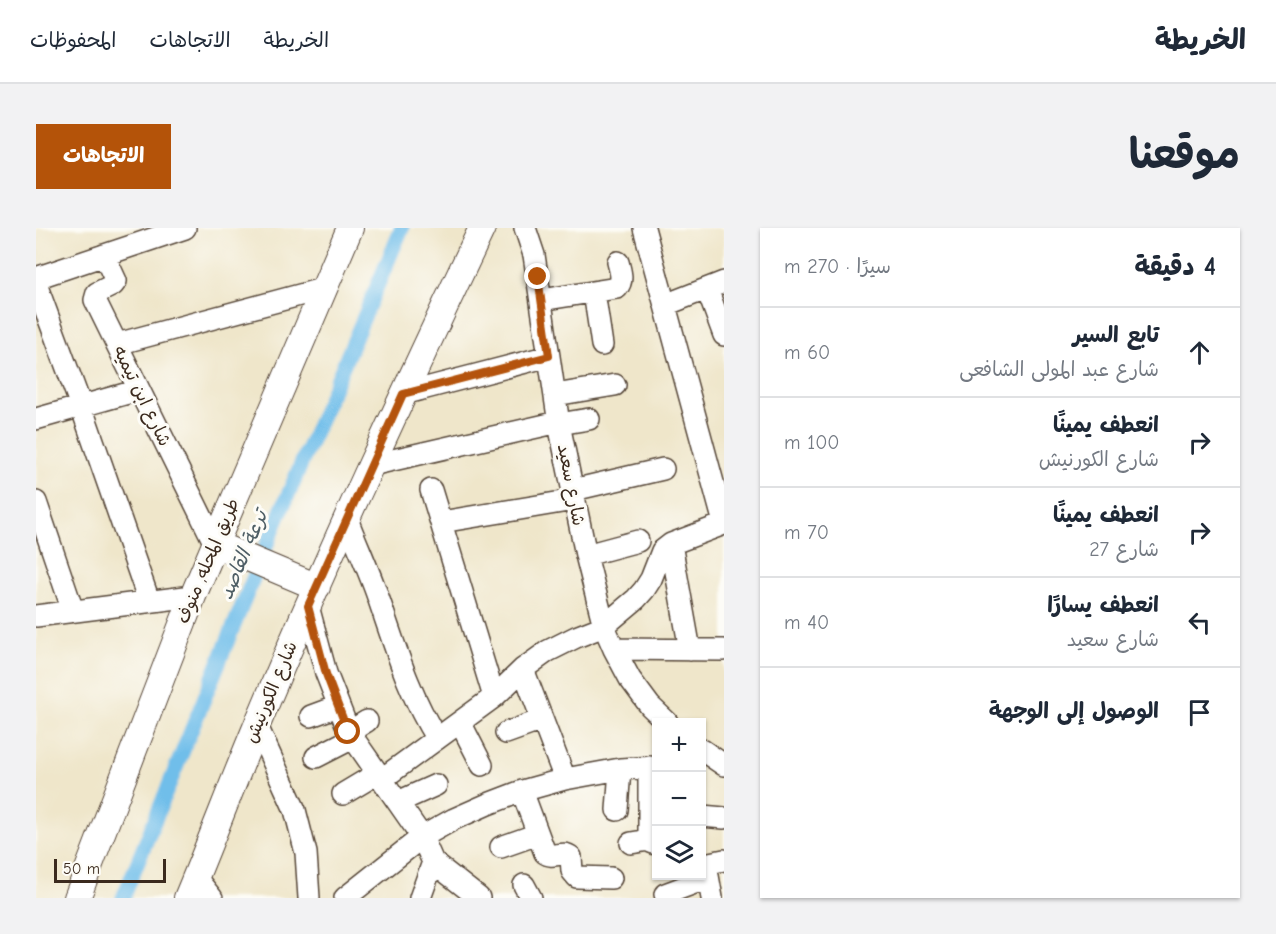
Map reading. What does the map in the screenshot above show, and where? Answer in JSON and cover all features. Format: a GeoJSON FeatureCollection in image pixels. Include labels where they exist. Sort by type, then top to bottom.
{"type":"FeatureCollection","features":[{"type":"Feature","properties":{"kind":"main road","name":"طريق المحله, منوف"},"geometry":{"type":"LineString","coordinates":[[76,898],[193,596],[222,547],[350,228]]}},
{"type":"Feature","properties":{"kind":"main road","name":"شارع الكورنيش"},"geometry":{"type":"LineString","coordinates":[[191,888],[257,726],[307,591],[347,519],[403,394],[482,228]]}},
{"type":"Feature","properties":{"kind":"main road"},"geometry":{"type":"LineString","coordinates":[[222,547],[307,591]]}},
{"type":"Feature","properties":{"kind":"street"},"geometry":{"type":"LineString","coordinates":[[36,278],[185,228]]}},
{"type":"Feature","properties":{"kind":"street","name":"شارع سعيد"},"geometry":{"type":"LineString","coordinates":[[526,228],[534,255],[559,423],[574,495],[587,524],[586,555],[604,626],[630,679],[662,718]]}},
{"type":"Feature","properties":{"kind":"street"},"geometry":{"type":"LineString","coordinates":[[343,795],[380,776],[437,739],[494,697],[524,669],[548,651],[604,626],[644,590],[662,551],[671,544],[724,524],[644,228]]}},
{"type":"Feature","properties":{"kind":"street","name":"شارع ابن تيميه"},"geometry":{"type":"LineString","coordinates":[[104,255],[116,281],[97,293],[95,297],[139,390],[222,547]]}},
{"type":"Feature","properties":{"kind":"street"},"geometry":{"type":"LineString","coordinates":[[541,300],[614,289],[620,285],[618,262]]}},
{"type":"Feature","properties":{"kind":"street"},"geometry":{"type":"LineString","coordinates":[[36,284],[149,600]]}},
{"type":"Feature","properties":{"kind":"street"},"geometry":{"type":"LineString","coordinates":[[665,304],[715,285],[724,335]]}},
{"type":"Feature","properties":{"kind":"street"},"geometry":{"type":"LineString","coordinates":[[117,344],[326,288]]}},
{"type":"Feature","properties":{"kind":"street"},"geometry":{"type":"LineString","coordinates":[[594,292],[602,345]]}},
{"type":"Feature","properties":{"kind":"street"},"geometry":{"type":"LineString","coordinates":[[403,394],[549,356]]}},
{"type":"Feature","properties":{"kind":"street"},"geometry":{"type":"LineString","coordinates":[[555,395],[615,385]]}},
{"type":"Feature","properties":{"kind":"street"},"geometry":{"type":"LineString","coordinates":[[36,419],[139,390]]}},
{"type":"Feature","properties":{"kind":"street"},"geometry":{"type":"LineString","coordinates":[[371,465],[559,423],[588,419]]}},
{"type":"Feature","properties":{"kind":"street"},"geometry":{"type":"LineString","coordinates":[[441,522],[574,495],[663,469]]}},
{"type":"Feature","properties":{"kind":"street"},"geometry":{"type":"LineString","coordinates":[[431,490],[494,697]]}},
{"type":"Feature","properties":{"kind":"street"},"geometry":{"type":"LineString","coordinates":[[36,502],[73,611]]}},
{"type":"Feature","properties":{"kind":"street"},"geometry":{"type":"LineString","coordinates":[[347,519],[377,594],[406,647],[414,697],[437,739]]}},
{"type":"Feature","properties":{"kind":"street"},"geometry":{"type":"LineString","coordinates":[[586,555],[638,541]]}},
{"type":"Feature","properties":{"kind":"street"},"geometry":{"type":"LineString","coordinates":[[671,544],[690,650]]}},
{"type":"Feature","properties":{"kind":"street"},"geometry":{"type":"LineString","coordinates":[[307,591],[326,674],[351,735],[422,837],[433,862],[479,898]]}},
{"type":"Feature","properties":{"kind":"street"},"geometry":{"type":"LineString","coordinates":[[36,616],[193,596]]}},
{"type":"Feature","properties":{"kind":"street"},"geometry":{"type":"LineString","coordinates":[[614,650],[724,650]]}},
{"type":"Feature","properties":{"kind":"street"},"geometry":{"type":"LineString","coordinates":[[524,669],[565,779]]}},
{"type":"Feature","properties":{"kind":"street"},"geometry":{"type":"LineString","coordinates":[[311,716],[338,706]]}},
{"type":"Feature","properties":{"kind":"street"},"geometry":{"type":"LineString","coordinates":[[506,734],[542,720]]}},
{"type":"Feature","properties":{"kind":"street"},"geometry":{"type":"LineString","coordinates":[[316,757],[351,735],[367,721]]}},
{"type":"Feature","properties":{"kind":"street"},"geometry":{"type":"LineString","coordinates":[[460,722],[482,765]]}},
{"type":"Feature","properties":{"kind":"street"},"geometry":{"type":"LineString","coordinates":[[257,726],[286,789],[301,831],[306,853],[309,898]]}},
{"type":"Feature","properties":{"kind":"street"},"geometry":{"type":"LineString","coordinates":[[706,753],[724,766]]}},
{"type":"Feature","properties":{"kind":"street"},"geometry":{"type":"LineString","coordinates":[[706,768],[724,766]]}},
{"type":"Feature","properties":{"kind":"street"},"geometry":{"type":"LineString","coordinates":[[345,898],[422,837],[488,804],[522,791],[565,779],[620,769],[652,767]]}},
{"type":"Feature","properties":{"kind":"street"},"geometry":{"type":"LineString","coordinates":[[617,810],[620,769]]}},
{"type":"Feature","properties":{"kind":"street"},"geometry":{"type":"LineString","coordinates":[[646,842],[653,772]]}},
{"type":"Feature","properties":{"kind":"street"},"geometry":{"type":"LineString","coordinates":[[398,802],[436,785]]}},
{"type":"Feature","properties":{"kind":"street"},"geometry":{"type":"LineString","coordinates":[[522,791],[547,855],[570,855],[574,876],[611,878]]}},
{"type":"Feature","properties":{"kind":"street"},"geometry":{"type":"LineString","coordinates":[[706,816],[724,818]]}},
{"type":"Feature","properties":{"kind":"street"},"geometry":{"type":"LineString","coordinates":[[501,847],[538,834]]}},
{"type":"Feature","properties":{"kind":"street"},"geometry":{"type":"LineString","coordinates":[[664,890],[710,888],[706,867],[708,864],[724,860]]}},
{"type":"Feature","properties":{"kind":"street"},"geometry":{"type":"LineString","coordinates":[[420,898],[433,862]]}},
{"type":"Feature","properties":{"kind":"street"},"geometry":{"type":"LineString","coordinates":[[191,888],[212,898]]}},
{"type":"Feature","properties":{"kind":"waterway","name":"ترعة القاصد"},"geometry":{"type":"LineString","coordinates":[[123,898],[270,537],[402,228]]}},
{"type":"Feature","properties":{"kind":"route"},"geometry":{"type":"LineString","coordinates":[[348,732],[326,674],[308,606],[403,394],[549,356],[538,277]]}}]}
